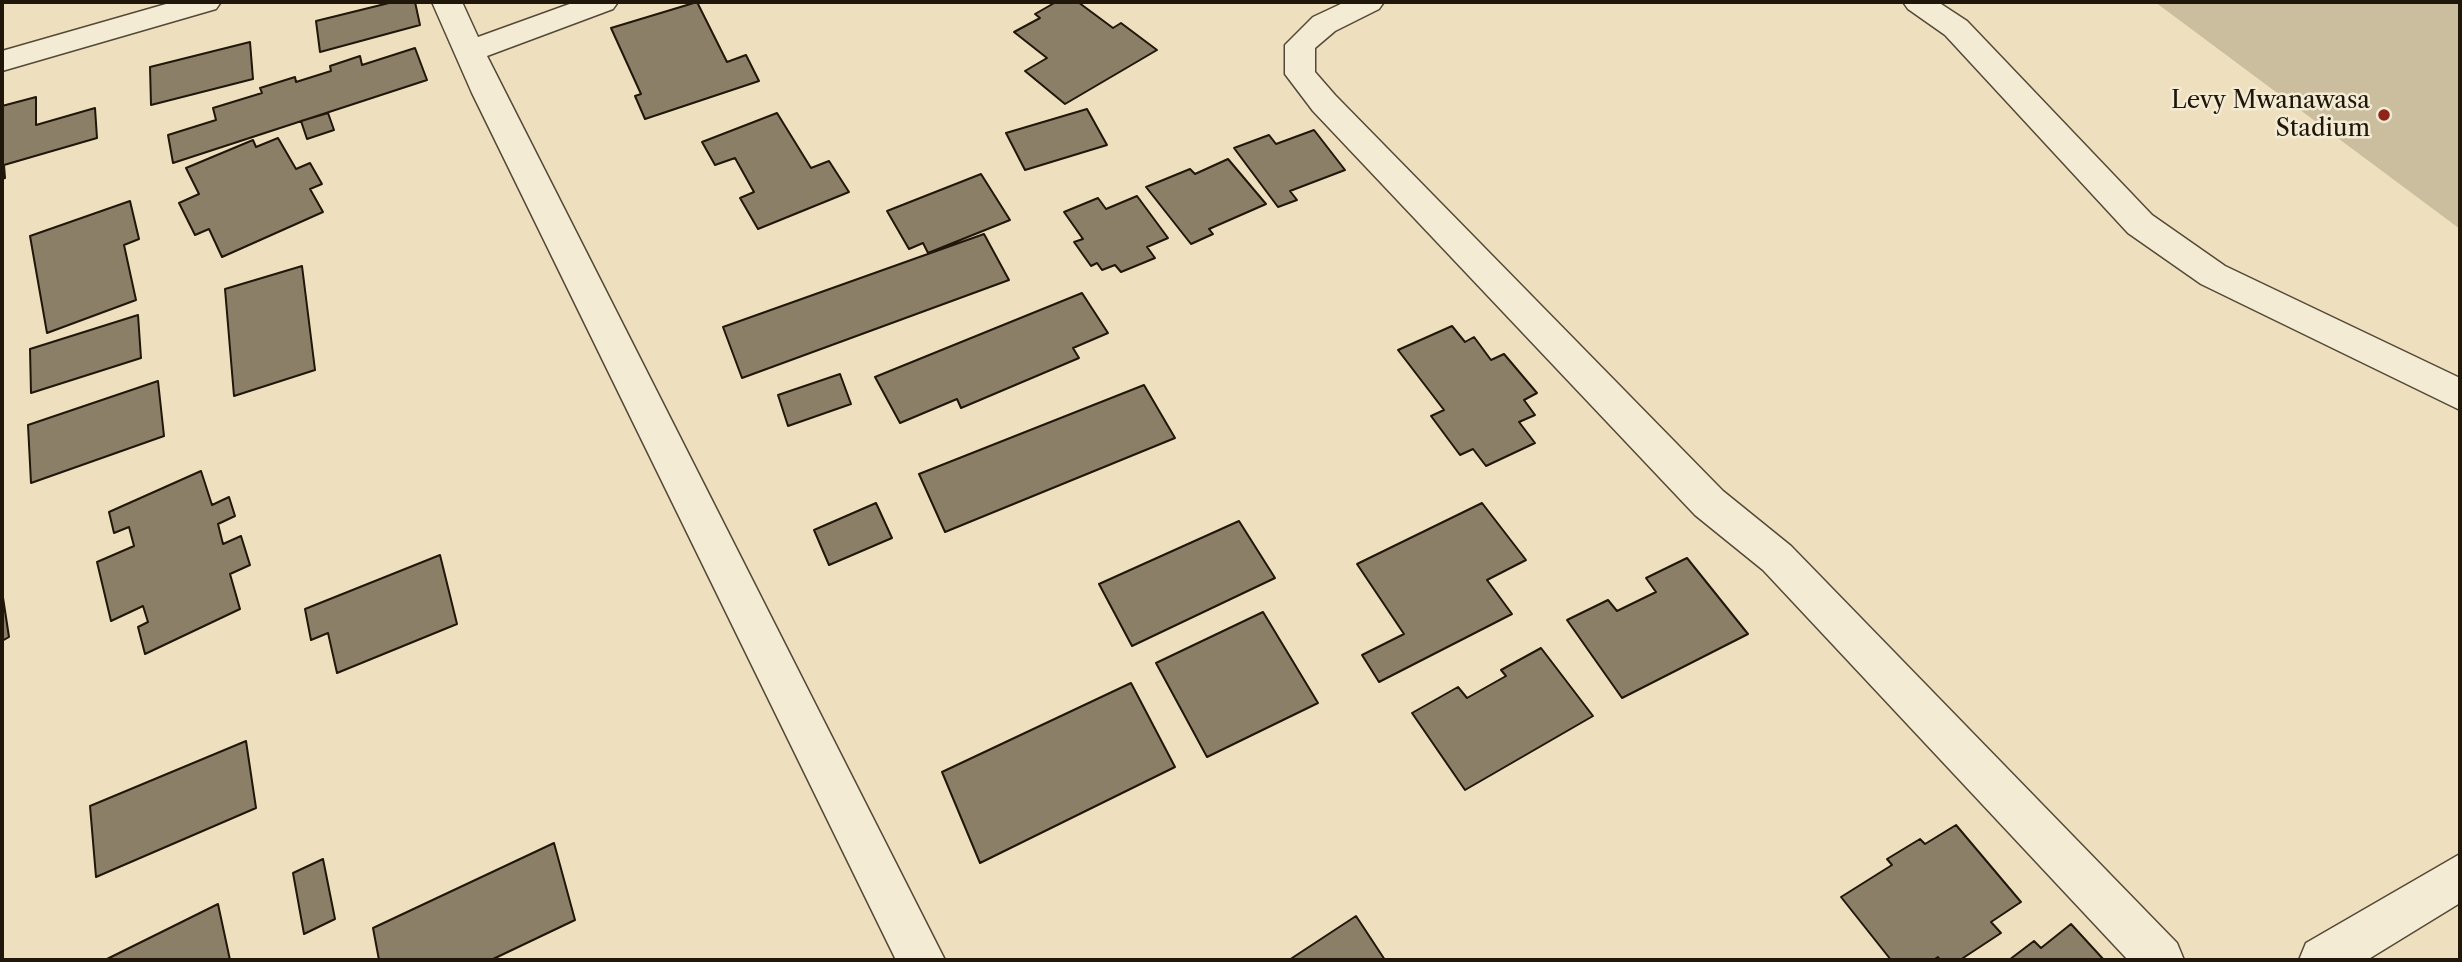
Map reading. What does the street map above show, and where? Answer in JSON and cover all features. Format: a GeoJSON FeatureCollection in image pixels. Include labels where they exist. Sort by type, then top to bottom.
{"type":"FeatureCollection","features":[{"type":"Feature","properties":{"kind":"street"},"geometry":{"type":"LineString","coordinates":[[2,61],[206,2]]}},
{"type":"Feature","properties":{"kind":"street"},"geometry":{"type":"LineString","coordinates":[[447,2],[921,960]]}},
{"type":"Feature","properties":{"kind":"street"},"geometry":{"type":"LineString","coordinates":[[470,51],[603,2]]}},
{"type":"Feature","properties":{"kind":"street"},"geometry":{"type":"LineString","coordinates":[[1369,2],[1324,24],[1300,45],[1300,74],[1324,103],[1709,503],[1777,558],[2160,960]]}},
{"type":"Feature","properties":{"kind":"street"},"geometry":{"type":"LineString","coordinates":[[1919,2],[1956,28],[2140,224],[2213,275],[2460,395]]}},
{"type":"Feature","properties":{"kind":"street"},"geometry":{"type":"LineString","coordinates":[[2323,960],[2460,877]]}},
{"type":"Feature","properties":{"kind":"shaded area","name":"Levy Mwanawasa Stadium"},"geometry":{"type":"Polygon","coordinates":[[[2155,2],[2460,2],[2460,229],[2155,2]]]}},
{"type":"Feature","properties":{"kind":"building"},"geometry":{"type":"Polygon","coordinates":[[[393,2],[415,2],[420,25],[320,52],[316,21],[393,2]]]}},
{"type":"Feature","properties":{"kind":"building"},"geometry":{"type":"Polygon","coordinates":[[[697,2],[727,62],[746,55],[759,81],[645,119],[635,96],[641,94],[611,28],[697,2]]]}},
{"type":"Feature","properties":{"kind":"building"},"geometry":{"type":"Polygon","coordinates":[[[1056,2],[1078,2],[1113,28],[1121,23],[1157,50],[1065,104],[1025,71],[1047,58],[1014,32],[1040,18],[1035,14],[1056,2]]]}},
{"type":"Feature","properties":{"kind":"building"},"geometry":{"type":"Polygon","coordinates":[[[250,42],[253,79],[151,105],[150,67],[250,42]]]}},
{"type":"Feature","properties":{"kind":"building"},"geometry":{"type":"Polygon","coordinates":[[[415,48],[427,80],[173,163],[168,135],[216,120],[213,108],[262,93],[260,88],[295,77],[296,82],[331,71],[330,66],[360,56],[362,65],[415,48]]]}},
{"type":"Feature","properties":{"kind":"building"},"geometry":{"type":"Polygon","coordinates":[[[36,97],[36,125],[95,108],[97,138],[4,165],[5,178],[2,179],[2,106],[36,97]]]}},
{"type":"Feature","properties":{"kind":"building"},"geometry":{"type":"Polygon","coordinates":[[[1087,109],[1107,145],[1025,170],[1006,133],[1087,109]]]}},
{"type":"Feature","properties":{"kind":"building"},"geometry":{"type":"Polygon","coordinates":[[[328,113],[334,130],[307,139],[301,121],[328,113]]]}},
{"type":"Feature","properties":{"kind":"building"},"geometry":{"type":"Polygon","coordinates":[[[777,113],[811,168],[829,161],[849,192],[758,229],[740,198],[754,192],[735,158],[715,165],[702,142],[777,113]]]}},
{"type":"Feature","properties":{"kind":"building"},"geometry":{"type":"Polygon","coordinates":[[[1314,130],[1345,170],[1290,191],[1297,200],[1278,207],[1234,148],[1269,135],[1276,144],[1314,130]]]}},
{"type":"Feature","properties":{"kind":"building"},"geometry":{"type":"Polygon","coordinates":[[[278,138],[296,169],[310,163],[322,184],[310,189],[323,212],[222,257],[209,229],[195,235],[179,203],[199,194],[186,168],[253,140],[256,147],[278,138]]]}},
{"type":"Feature","properties":{"kind":"building"},"geometry":{"type":"Polygon","coordinates":[[[1228,159],[1266,204],[1209,229],[1213,234],[1191,244],[1146,187],[1190,169],[1195,174],[1228,159]]]}},
{"type":"Feature","properties":{"kind":"building"},"geometry":{"type":"Polygon","coordinates":[[[981,174],[1010,220],[928,253],[923,243],[909,249],[887,211],[981,174]]]}},
{"type":"Feature","properties":{"kind":"building"},"geometry":{"type":"Polygon","coordinates":[[[1137,196],[1168,238],[1147,247],[1155,258],[1121,272],[1115,265],[1102,270],[1097,263],[1091,266],[1074,242],[1083,239],[1064,212],[1098,198],[1106,209],[1137,196]]]}},
{"type":"Feature","properties":{"kind":"building"},"geometry":{"type":"Polygon","coordinates":[[[130,201],[139,239],[124,245],[136,300],[47,333],[30,236],[130,201]]]}},
{"type":"Feature","properties":{"kind":"building"},"geometry":{"type":"Polygon","coordinates":[[[984,234],[1009,280],[742,378],[723,327],[984,234]]]}},
{"type":"Feature","properties":{"kind":"building"},"geometry":{"type":"Polygon","coordinates":[[[302,266],[315,370],[234,396],[225,289],[302,266]]]}},
{"type":"Feature","properties":{"kind":"building"},"geometry":{"type":"Polygon","coordinates":[[[1082,293],[1108,333],[1073,348],[1079,358],[961,408],[957,399],[900,423],[875,377],[1082,293]]]}},
{"type":"Feature","properties":{"kind":"building"},"geometry":{"type":"Polygon","coordinates":[[[138,315],[141,358],[31,393],[30,349],[138,315]]]}},
{"type":"Feature","properties":{"kind":"building"},"geometry":{"type":"Polygon","coordinates":[[[1452,326],[1465,342],[1474,337],[1491,360],[1504,354],[1537,393],[1524,400],[1535,415],[1519,422],[1535,443],[1486,466],[1473,449],[1460,455],[1431,416],[1444,410],[1398,350],[1452,326]]]}},
{"type":"Feature","properties":{"kind":"building"},"geometry":{"type":"Polygon","coordinates":[[[840,374],[851,404],[788,426],[778,395],[840,374]]]}},
{"type":"Feature","properties":{"kind":"building"},"geometry":{"type":"Polygon","coordinates":[[[158,381],[164,436],[31,483],[28,425],[158,381]]]}},
{"type":"Feature","properties":{"kind":"building"},"geometry":{"type":"Polygon","coordinates":[[[1144,385],[1175,438],[945,532],[919,474],[1144,385]]]}},
{"type":"Feature","properties":{"kind":"building"},"geometry":{"type":"Polygon","coordinates":[[[201,471],[212,505],[229,497],[235,516],[218,524],[223,544],[241,536],[250,565],[230,574],[240,609],[145,654],[138,627],[148,622],[143,606],[111,621],[97,562],[134,546],[129,527],[114,533],[109,512],[201,471]]]}},
{"type":"Feature","properties":{"kind":"building"},"geometry":{"type":"Polygon","coordinates":[[[876,503],[892,538],[829,565],[814,530],[876,503]]]}},
{"type":"Feature","properties":{"kind":"building"},"geometry":{"type":"Polygon","coordinates":[[[1482,503],[1526,560],[1487,580],[1512,614],[1379,682],[1362,655],[1404,634],[1357,564],[1482,503]]]}},
{"type":"Feature","properties":{"kind":"building"},"geometry":{"type":"Polygon","coordinates":[[[1239,521],[1275,578],[1132,646],[1099,584],[1239,521]]]}},
{"type":"Feature","properties":{"kind":"building"},"geometry":{"type":"Polygon","coordinates":[[[440,555],[457,624],[337,673],[328,633],[311,640],[305,609],[440,555]]]}},
{"type":"Feature","properties":{"kind":"building"},"geometry":{"type":"Polygon","coordinates":[[[1687,558],[1748,634],[1622,698],[1567,620],[1608,600],[1617,611],[1656,592],[1646,578],[1687,558]]]}},
{"type":"Feature","properties":{"kind":"building"},"geometry":{"type":"Polygon","coordinates":[[[2,591],[9,637],[2,641],[2,591]]]}},
{"type":"Feature","properties":{"kind":"building"},"geometry":{"type":"Polygon","coordinates":[[[1263,612],[1318,703],[1207,757],[1156,663],[1263,612]]]}},
{"type":"Feature","properties":{"kind":"building"},"geometry":{"type":"Polygon","coordinates":[[[1541,648],[1593,716],[1465,790],[1412,713],[1458,687],[1467,698],[1506,676],[1501,670],[1541,648]]]}},
{"type":"Feature","properties":{"kind":"building"},"geometry":{"type":"Polygon","coordinates":[[[1131,683],[1175,767],[980,863],[942,772],[1131,683]]]}},
{"type":"Feature","properties":{"kind":"building"},"geometry":{"type":"Polygon","coordinates":[[[246,741],[256,808],[96,877],[90,806],[246,741]]]}},
{"type":"Feature","properties":{"kind":"building"},"geometry":{"type":"Polygon","coordinates":[[[1956,825],[2021,902],[1991,922],[2001,933],[1960,960],[1940,960],[1938,957],[1933,960],[1891,960],[1841,897],[1892,865],[1887,859],[1920,839],[1925,844],[1956,825]]]}},
{"type":"Feature","properties":{"kind":"building"},"geometry":{"type":"Polygon","coordinates":[[[554,843],[575,920],[491,960],[379,960],[373,928],[554,843]]]}},
{"type":"Feature","properties":{"kind":"building"},"geometry":{"type":"Polygon","coordinates":[[[323,859],[335,919],[304,934],[293,873],[323,859]]]}},
{"type":"Feature","properties":{"kind":"building"},"geometry":{"type":"Polygon","coordinates":[[[218,904],[230,960],[105,960],[218,904]]]}},
{"type":"Feature","properties":{"kind":"building"},"geometry":{"type":"Polygon","coordinates":[[[1356,916],[1385,960],[1289,960],[1356,916]]]}},
{"type":"Feature","properties":{"kind":"building"},"geometry":{"type":"Polygon","coordinates":[[[2071,924],[2104,960],[2009,960],[2034,941],[2041,948],[2071,924]]]}},
{"type":"Feature","properties":{"kind":"place","name":"Levy Mwanawasa Stadium"},"geometry":{"type":"Point","coordinates":[2384,115]}}]}
